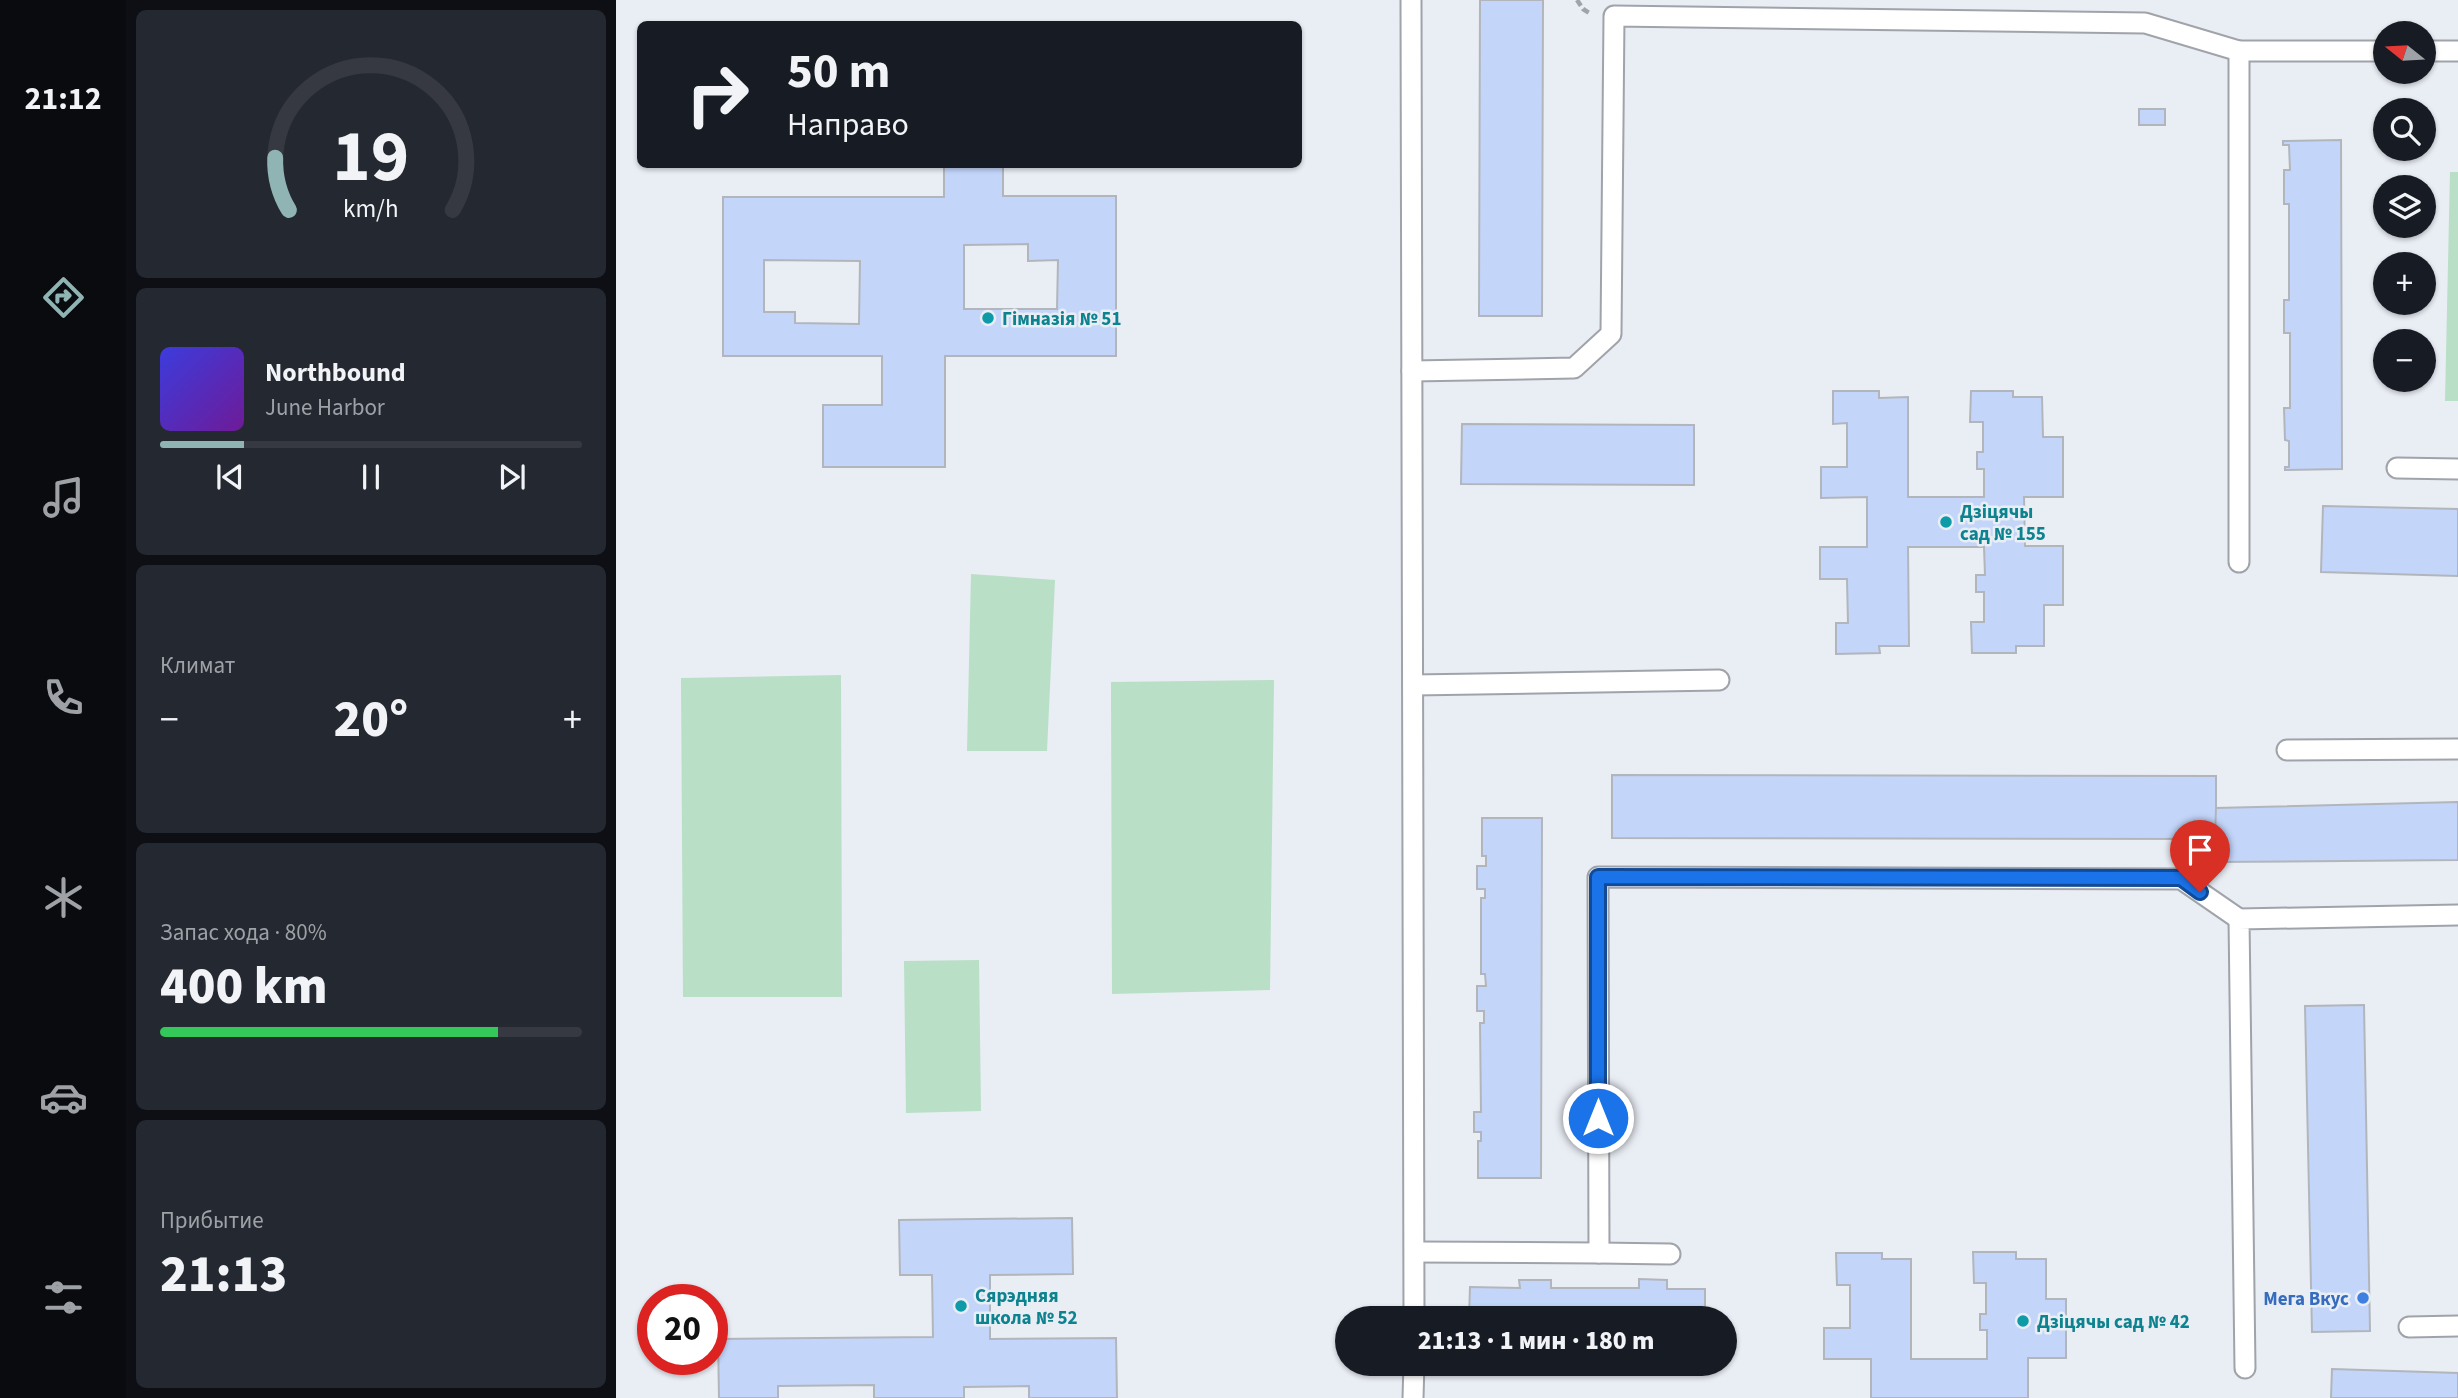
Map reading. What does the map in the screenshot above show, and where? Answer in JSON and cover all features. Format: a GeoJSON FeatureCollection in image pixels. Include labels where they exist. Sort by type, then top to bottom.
{"type":"FeatureCollection","features":[{"type":"Feature","properties":{"kind":"lane"},"geometry":{"type":"LineString","coordinates":[[1411,0],[1414,1306]]}},
{"type":"Feature","properties":{"kind":"lane"},"geometry":{"type":"LineString","coordinates":[[1412,371],[1574,368],[1611,334],[1614,16],[2145,23],[2239,51],[2373,51]]}},
{"type":"Feature","properties":{"kind":"lane"},"geometry":{"type":"LineString","coordinates":[[2239,51],[2239,562]]}},
{"type":"Feature","properties":{"kind":"lane"},"geometry":{"type":"LineString","coordinates":[[2436,51],[2458,51]]}},
{"type":"Feature","properties":{"kind":"lane"},"geometry":{"type":"LineString","coordinates":[[2397,468],[2458,469]]}},
{"type":"Feature","properties":{"kind":"lane"},"geometry":{"type":"LineString","coordinates":[[1413,685],[1719,680]]}},
{"type":"Feature","properties":{"kind":"lane"},"geometry":{"type":"LineString","coordinates":[[2287,750],[2458,748]]}},
{"type":"Feature","properties":{"kind":"lane"},"geometry":{"type":"LineString","coordinates":[[1599,1253],[1598,877],[2181,878],[2239,919],[2458,915]]}},
{"type":"Feature","properties":{"kind":"lane"},"geometry":{"type":"LineString","coordinates":[[2239,919],[2245,1368]]}},
{"type":"Feature","properties":{"kind":"lane"},"geometry":{"type":"LineString","coordinates":[[1415,1252],[1670,1254]]}},
{"type":"Feature","properties":{"kind":"lane"},"geometry":{"type":"LineString","coordinates":[[2409,1327],[2458,1326]]}},
{"type":"Feature","properties":{"kind":"lane"},"geometry":{"type":"LineString","coordinates":[[1413,1376],[1413,1398]]}},
{"type":"Feature","properties":{"kind":"green space"},"geometry":{"type":"Polygon","coordinates":[[[2450,172],[2458,172],[2458,401],[2445,401],[2450,172]]]}},
{"type":"Feature","properties":{"kind":"green space"},"geometry":{"type":"Polygon","coordinates":[[[971,574],[1055,580],[1047,751],[967,751],[971,574]]]}},
{"type":"Feature","properties":{"kind":"green space"},"geometry":{"type":"Polygon","coordinates":[[[841,675],[842,997],[683,997],[681,678],[841,675]]]}},
{"type":"Feature","properties":{"kind":"green space"},"geometry":{"type":"Polygon","coordinates":[[[1274,680],[1270,990],[1112,994],[1111,682],[1274,680]]]}},
{"type":"Feature","properties":{"kind":"green space"},"geometry":{"type":"Polygon","coordinates":[[[979,960],[981,1111],[906,1113],[904,961],[979,960]]]}},
{"type":"Feature","properties":{"kind":"building"},"geometry":{"type":"Polygon","coordinates":[[[1480,0],[1543,0],[1542,316],[1479,316],[1480,0]]]}},
{"type":"Feature","properties":{"kind":"building"},"geometry":{"type":"Polygon","coordinates":[[[2139,109],[2165,109],[2165,125],[2139,125],[2139,109]]]}},
{"type":"Feature","properties":{"kind":"building"},"geometry":{"type":"Polygon","coordinates":[[[2341,140],[2342,469],[2285,470],[2285,467],[2289,467],[2289,441],[2285,440],[2284,408],[2290,408],[2290,333],[2284,333],[2284,300],[2289,300],[2289,204],[2284,204],[2284,170],[2290,170],[2289,145],[2283,145],[2283,141],[2341,140]]]}},
{"type":"Feature","properties":{"kind":"building","name":"Гімназія № 51"},"geometry":{"type":"Polygon","coordinates":[[[944,168],[1003,168],[1003,196],[1116,196],[1116,356],[945,356],[945,467],[823,467],[823,405],[882,405],[882,356],[723,356],[723,197],[944,197],[944,168]],[[1028,244],[964,245],[964,309],[1057,309],[1058,260],[1028,261],[1028,244]],[[764,260],[764,312],[795,312],[795,323],[859,324],[860,261],[764,260]]]}},
{"type":"Feature","properties":{"kind":"building","name":"Дзіцячы сад № 155"},"geometry":{"type":"Polygon","coordinates":[[[1833,391],[1879,391],[1879,398],[1908,397],[1908,497],[1984,497],[1984,469],[1977,469],[1977,452],[1983,452],[1983,422],[1970,422],[1971,391],[2013,391],[2013,397],[2042,397],[2043,437],[2063,437],[2063,497],[2024,497],[2025,546],[2063,546],[2063,605],[2044,605],[2044,646],[2016,646],[2016,653],[1972,653],[1971,622],[1984,622],[1984,592],[1976,592],[1976,575],[1985,575],[1984,547],[1908,547],[1909,646],[1879,646],[1880,653],[1836,654],[1836,623],[1848,623],[1847,579],[1820,579],[1820,547],[1867,547],[1867,497],[1821,498],[1821,467],[1847,467],[1847,423],[1833,424],[1833,391]]]}},
{"type":"Feature","properties":{"kind":"building"},"geometry":{"type":"Polygon","coordinates":[[[1462,424],[1694,425],[1694,485],[1461,484],[1462,424]]]}},
{"type":"Feature","properties":{"kind":"building"},"geometry":{"type":"Polygon","coordinates":[[[2323,506],[2458,509],[2458,576],[2321,572],[2323,506]]]}},
{"type":"Feature","properties":{"kind":"building"},"geometry":{"type":"Polygon","coordinates":[[[1612,775],[2216,776],[2216,839],[1612,838],[1612,775]]]}},
{"type":"Feature","properties":{"kind":"building"},"geometry":{"type":"Polygon","coordinates":[[[2458,802],[2458,860],[2214,862],[2216,808],[2458,802]]]}},
{"type":"Feature","properties":{"kind":"building"},"geometry":{"type":"Polygon","coordinates":[[[1482,818],[1542,818],[1541,1178],[1478,1178],[1478,1141],[1481,1141],[1481,1132],[1474,1132],[1474,1112],[1481,1112],[1480,1023],[1484,1023],[1484,1011],[1477,1011],[1477,986],[1486,986],[1485,974],[1481,974],[1481,898],[1485,898],[1485,889],[1477,889],[1477,866],[1486,866],[1486,856],[1482,856],[1482,818]]]}},
{"type":"Feature","properties":{"kind":"building"},"geometry":{"type":"Polygon","coordinates":[[[2364,1005],[2370,1331],[2312,1332],[2305,1006],[2364,1005]]]}},
{"type":"Feature","properties":{"kind":"building","name":"Сярэдняя школа № 52"},"geometry":{"type":"Polygon","coordinates":[[[1072,1218],[1073,1274],[990,1275],[990,1339],[1116,1338],[1117,1398],[1029,1398],[1029,1386],[964,1387],[964,1398],[874,1398],[874,1385],[778,1386],[778,1398],[719,1398],[719,1375],[728,1375],[728,1339],[933,1337],[932,1275],[900,1275],[899,1220],[1072,1218]]]}},
{"type":"Feature","properties":{"kind":"building","name":"Дзіцячы сад № 42"},"geometry":{"type":"Polygon","coordinates":[[[1973,1252],[2016,1252],[2016,1259],[2046,1259],[2046,1299],[2066,1299],[2066,1358],[2028,1358],[2028,1398],[1871,1398],[1871,1359],[1824,1359],[1824,1328],[1850,1328],[1850,1285],[1837,1285],[1836,1253],[1882,1253],[1882,1259],[1911,1259],[1911,1359],[1987,1359],[1987,1330],[1980,1330],[1980,1314],[1986,1314],[1986,1283],[1974,1283],[1973,1252]]]}},
{"type":"Feature","properties":{"kind":"building"},"geometry":{"type":"Polygon","coordinates":[[[1639,1279],[1667,1280],[1667,1289],[1705,1289],[1705,1306],[1469,1306],[1470,1287],[1520,1288],[1519,1280],[1551,1280],[1551,1288],[1639,1288],[1639,1279]]]}},
{"type":"Feature","properties":{"kind":"building"},"geometry":{"type":"Polygon","coordinates":[[[2332,1369],[2458,1373],[2458,1398],[2331,1398],[2332,1369]]]}},
{"type":"Feature","properties":{"kind":"place","name":"Гімназія № 51"},"geometry":{"type":"Point","coordinates":[988,318]}},
{"type":"Feature","properties":{"kind":"place","name":"Дзіцячы сад № 155"},"geometry":{"type":"Point","coordinates":[1946,522]}},
{"type":"Feature","properties":{"kind":"place","name":"Мега Вкус"},"geometry":{"type":"Point","coordinates":[2363,1298]}},
{"type":"Feature","properties":{"kind":"place","name":"Сярэдняя школа № 52"},"geometry":{"type":"Point","coordinates":[961,1306]}},
{"type":"Feature","properties":{"kind":"place","name":"Дзіцячы сад № 42"},"geometry":{"type":"Point","coordinates":[2023,1321]}},
{"type":"Feature","properties":{"kind":"route"},"geometry":{"type":"LineString","coordinates":[[1598,1118],[1598,877],[2181,878],[2200,892]]}}]}
